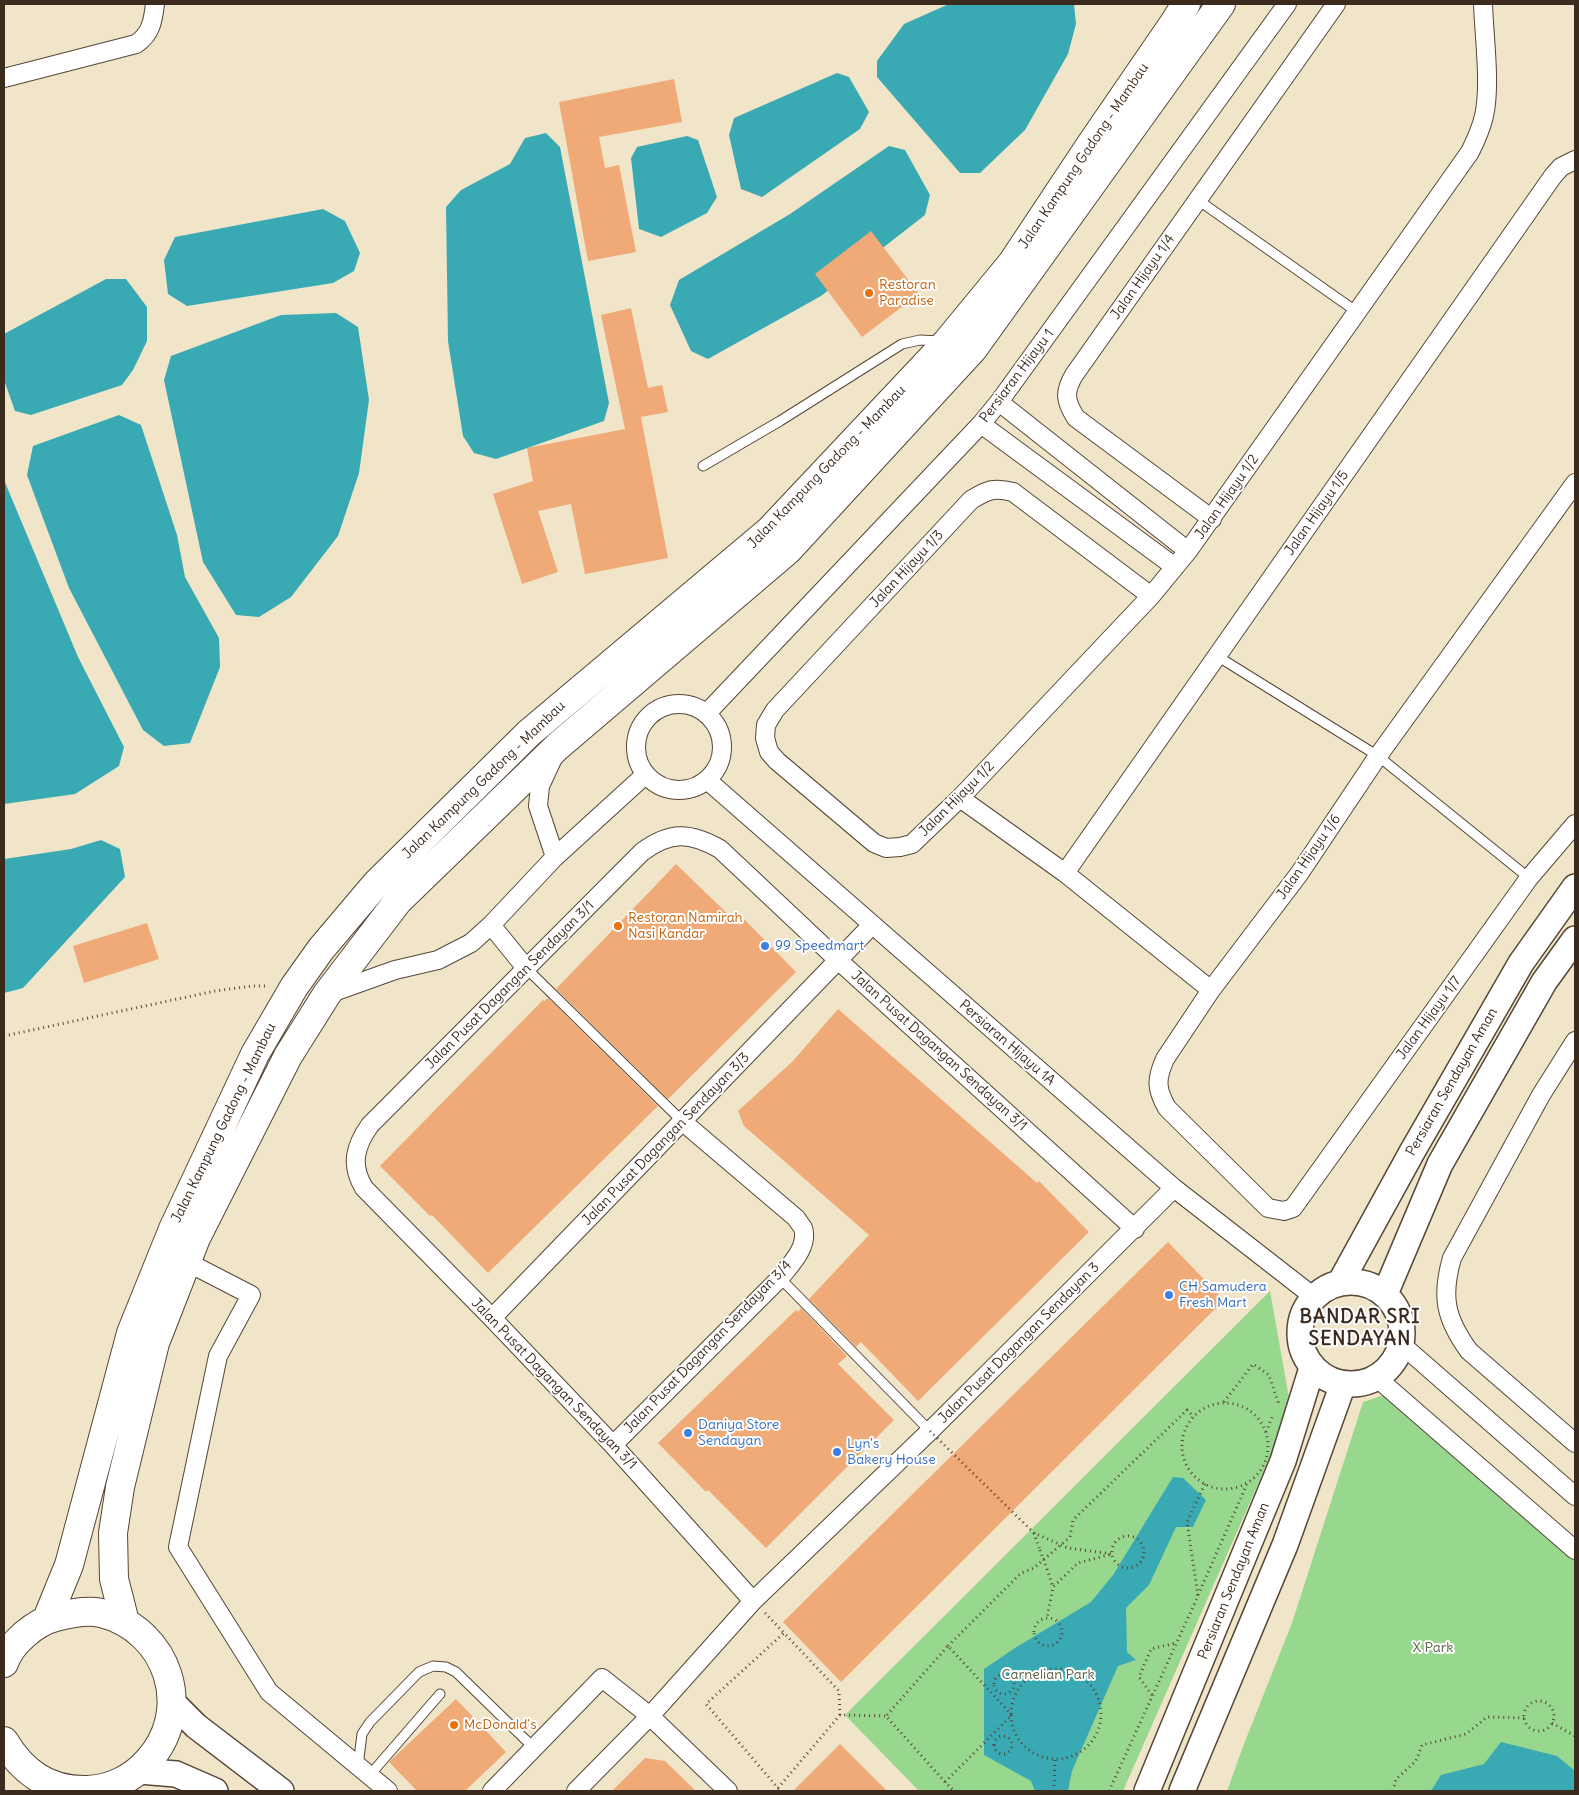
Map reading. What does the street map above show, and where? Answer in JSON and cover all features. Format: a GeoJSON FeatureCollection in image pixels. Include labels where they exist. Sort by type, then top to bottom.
{"type":"FeatureCollection","features":[{"type":"Feature","properties":{"kind":"main road","name":"Jalan Kampung Gadong - Mambau"},"geometry":{"type":"LineString","coordinates":[[47,1619],[68,1565],[131,1333],[173,1229],[255,1054],[294,987],[321,949],[376,884],[529,734],[769,531],[947,342],[1012,263],[1186,4]]}},
{"type":"Feature","properties":{"kind":"main road","name":"Jalan Kampung Gadong - Mambau"},"geometry":{"type":"LineString","coordinates":[[125,1622],[114,1579],[113,1533],[120,1487],[155,1343],[196,1238],[288,1056],[328,994],[398,901],[558,746],[788,550],[973,349],[1221,4]]}},
{"type":"Feature","properties":{"kind":"main road"},"geometry":{"type":"LineString","coordinates":[[4,1662],[23,1635],[47,1619],[73,1612],[100,1613],[125,1622],[145,1636],[160,1656],[170,1678],[172,1703],[168,1728],[157,1752],[139,1771],[119,1783],[96,1790],[73,1791],[54,1786],[37,1778],[19,1778],[4,1741]]}},
{"type":"Feature","properties":{"kind":"street"},"geometry":{"type":"LineString","coordinates":[[4,78],[136,44],[144,39],[148,33],[156,4]]}},
{"type":"Feature","properties":{"kind":"street","name":"Persiaran Hijayu 1"},"geometry":{"type":"LineString","coordinates":[[706,714],[982,424],[1287,4]]}},
{"type":"Feature","properties":{"kind":"street","name":"Jalan Hijayu 1/4"},"geometry":{"type":"LineString","coordinates":[[1212,519],[1076,418],[1069,408],[1067,397],[1068,385],[1336,4]]}},
{"type":"Feature","properties":{"kind":"street","name":"Jalan Hijayu 1/2"},"geometry":{"type":"LineString","coordinates":[[823,801],[874,842],[886,848],[900,848],[912,844],[960,798],[1151,596],[1212,519],[1470,152],[1479,134],[1487,94],[1483,4]]}},
{"type":"Feature","properties":{"kind":"street","name":"Jalan Hijayu 1/5"},"geometry":{"type":"LineString","coordinates":[[1065,873],[1553,176],[1562,166],[1575,160]]}},
{"type":"Feature","properties":{"kind":"street"},"geometry":{"type":"LineString","coordinates":[[999,402],[1188,551]]}},
{"type":"Feature","properties":{"kind":"street"},"geometry":{"type":"LineString","coordinates":[[982,424],[1175,567]]}},
{"type":"Feature","properties":{"kind":"street","name":"Jalan Hijayu 1/6"},"geometry":{"type":"LineString","coordinates":[[1284,1211],[1268,1208],[1167,1108],[1160,1095],[1158,1083],[1160,1070],[1165,1059],[1211,990],[1299,874],[1378,756],[1575,483]]}},
{"type":"Feature","properties":{"kind":"street","name":"Jalan Hijayu 1/3"},"geometry":{"type":"LineString","coordinates":[[823,801],[769,752],[765,738],[766,726],[775,710],[971,500],[984,492],[999,489],[1013,492],[1151,596]]}},
{"type":"Feature","properties":{"kind":"street"},"geometry":{"type":"LineString","coordinates":[[679,704],[694,706],[706,714],[716,725],[721,739],[722,754],[717,768],[707,780],[695,787],[682,791],[668,790],[655,784],[645,775],[638,762],[636,749],[638,735],[643,723],[653,712],[665,706],[679,704]]}},
{"type":"Feature","properties":{"kind":"street"},"geometry":{"type":"LineString","coordinates":[[555,857],[538,806],[538,796],[540,786],[558,746]]}},
{"type":"Feature","properties":{"kind":"street"},"geometry":{"type":"LineString","coordinates":[[328,994],[394,970],[438,960],[471,943],[491,925],[555,857],[645,775]]}},
{"type":"Feature","properties":{"kind":"street","name":"Persiaran Hijayu 1A"},"geometry":{"type":"LineString","coordinates":[[707,780],[1174,1188],[1314,1298]]}},
{"type":"Feature","properties":{"kind":"street"},"geometry":{"type":"LineString","coordinates":[[960,798],[1065,873],[1211,990]]}},
{"type":"Feature","properties":{"kind":"street","name":"Jalan Hijayu 1/7"},"geometry":{"type":"LineString","coordinates":[[1284,1211],[1293,1208],[1529,878],[1575,824]]}},
{"type":"Feature","properties":{"kind":"street","name":"Jalan Pusat Dagangan Sendayan 3/1"},"geometry":{"type":"LineString","coordinates":[[753,1601],[613,1445],[364,1188],[356,1176],[355,1164],[362,1137],[370,1125],[642,852],[657,841],[688,836],[705,840],[720,849],[839,961],[1134,1229]]}},
{"type":"Feature","properties":{"kind":"street","name":"Persiaran Sendayan Aman"},"geometry":{"type":"LineString","coordinates":[[1340,1283],[1412,1152],[1521,963],[1575,887]]}},
{"type":"Feature","properties":{"kind":"street"},"geometry":{"type":"LineString","coordinates":[[491,925],[526,968]]}},
{"type":"Feature","properties":{"kind":"street","name":"Jalan Pusat Dagangan Sendayan 3/3"},"geometry":{"type":"LineString","coordinates":[[492,1318],[872,925]]}},
{"type":"Feature","properties":{"kind":"street"},"geometry":{"type":"LineString","coordinates":[[1385,1294],[1440,1164],[1544,982],[1575,939]]}},
{"type":"Feature","properties":{"kind":"street"},"geometry":{"type":"LineString","coordinates":[[1575,1041],[1542,1095],[1452,1258],[1446,1279],[1445,1297],[1450,1318],[1457,1335],[1469,1351],[1575,1442]]}},
{"type":"Feature","properties":{"kind":"street","name":"Jalan Pusat Dagangan Sendayan 3/4"},"geometry":{"type":"LineString","coordinates":[[613,1445],[780,1278],[800,1251],[804,1239],[803,1229],[796,1218],[683,1122]]}},
{"type":"Feature","properties":{"kind":"street","name":"Jalan Pusat Dagangan Sendayan 3"},"geometry":{"type":"LineString","coordinates":[[576,1791],[650,1716],[753,1601],[930,1431],[1174,1188]]}},
{"type":"Feature","properties":{"kind":"street"},"geometry":{"type":"LineString","coordinates":[[187,1262],[251,1294],[218,1356],[178,1546],[269,1692],[388,1791]]}},
{"type":"Feature","properties":{"kind":"street"},"geometry":{"type":"LineString","coordinates":[[1356,1282],[1372,1286],[1385,1294],[1396,1308],[1402,1326],[1402,1344],[1396,1358],[1388,1369],[1377,1378],[1366,1383],[1343,1384],[1326,1379],[1312,1368],[1304,1354],[1300,1340],[1300,1325],[1305,1310],[1314,1298],[1326,1288],[1340,1283],[1356,1282]]}},
{"type":"Feature","properties":{"kind":"street"},"geometry":{"type":"LineString","coordinates":[[1402,1344],[1575,1496]]}},
{"type":"Feature","properties":{"kind":"street","name":"Persiaran Sendayan Aman"},"geometry":{"type":"LineString","coordinates":[[1147,1791],[1284,1461],[1312,1368]]}},
{"type":"Feature","properties":{"kind":"street"},"geometry":{"type":"LineString","coordinates":[[1377,1378],[1575,1550]]}},
{"type":"Feature","properties":{"kind":"street"},"geometry":{"type":"LineString","coordinates":[[1182,1791],[1285,1545],[1343,1384]]}},
{"type":"Feature","properties":{"kind":"street"},"geometry":{"type":"LineString","coordinates":[[492,1791],[602,1678],[650,1716],[728,1791]]}},
{"type":"Feature","properties":{"kind":"street"},"geometry":{"type":"LineString","coordinates":[[172,1703],[196,1726],[280,1791]]}},
{"type":"Feature","properties":{"kind":"street"},"geometry":{"type":"LineString","coordinates":[[139,1771],[176,1774],[215,1791]]}},
{"type":"Feature","properties":{"kind":"lane"},"geometry":{"type":"LineString","coordinates":[[1198,200],[1357,312]]}},
{"type":"Feature","properties":{"kind":"lane"},"geometry":{"type":"LineString","coordinates":[[703,466],[780,422],[902,344],[920,340],[947,342]]}},
{"type":"Feature","properties":{"kind":"lane"},"geometry":{"type":"LineString","coordinates":[[1217,656],[1378,756],[1529,878]]}},
{"type":"Feature","properties":{"kind":"lane"},"geometry":{"type":"LineString","coordinates":[[526,968],[683,1122]]}},
{"type":"Feature","properties":{"kind":"lane"},"geometry":{"type":"LineString","coordinates":[[780,1278],[930,1431]]}},
{"type":"Feature","properties":{"kind":"lane"},"geometry":{"type":"LineString","coordinates":[[364,1771],[362,1734],[370,1722],[419,1672],[433,1666],[446,1667],[456,1672],[534,1748]]}},
{"type":"Feature","properties":{"kind":"lane"},"geometry":{"type":"LineString","coordinates":[[364,1771],[440,1694]]}},
{"type":"Feature","properties":{"kind":"path"},"geometry":{"type":"LineString","coordinates":[[4,1036],[215,990],[252,986],[294,987]]}},
{"type":"Feature","properties":{"kind":"path"},"geometry":{"type":"LineString","coordinates":[[1224,1403],[1253,1364],[1261,1369],[1269,1375],[1278,1402],[1266,1432]]}},
{"type":"Feature","properties":{"kind":"path"},"geometry":{"type":"LineString","coordinates":[[1224,1403],[1238,1405],[1250,1410],[1260,1420],[1266,1432],[1268,1446],[1266,1461],[1259,1474],[1247,1483],[1234,1489],[1219,1489],[1205,1484],[1193,1476],[1185,1463],[1182,1448],[1189,1422],[1198,1412],[1224,1403]]}},
{"type":"Feature","properties":{"kind":"path"},"geometry":{"type":"LineString","coordinates":[[886,1716],[948,1646],[1021,1573],[1034,1568],[1070,1537],[1073,1520],[1187,1410],[1194,1418]]}},
{"type":"Feature","properties":{"kind":"path"},"geometry":{"type":"LineString","coordinates":[[930,1431],[1034,1533],[1068,1548],[1112,1554]]}},
{"type":"Feature","properties":{"kind":"path"},"geometry":{"type":"LineString","coordinates":[[1109,1791],[1247,1483]]}},
{"type":"Feature","properties":{"kind":"path"},"geometry":{"type":"LineString","coordinates":[[1198,1596],[1187,1522],[1205,1484]]}},
{"type":"Feature","properties":{"kind":"path"},"geometry":{"type":"LineString","coordinates":[[1034,1533],[1053,1587],[1047,1618]]}},
{"type":"Feature","properties":{"kind":"path"},"geometry":{"type":"LineString","coordinates":[[1127,1536],[1137,1538],[1141,1542],[1144,1552],[1141,1562],[1132,1568],[1121,1566],[1112,1554],[1114,1544],[1127,1536]]}},
{"type":"Feature","properties":{"kind":"path"},"geometry":{"type":"LineString","coordinates":[[1053,1587],[1078,1563],[1112,1554]]}},
{"type":"Feature","properties":{"kind":"path"},"geometry":{"type":"LineString","coordinates":[[753,1601],[784,1633],[839,1691],[840,1715],[778,1788],[706,1704],[784,1633]]}},
{"type":"Feature","properties":{"kind":"path"},"geometry":{"type":"LineString","coordinates":[[1047,1618],[1056,1620],[1062,1628],[1059,1641],[1051,1646],[1042,1645],[1036,1640],[1034,1635],[1035,1626],[1038,1622],[1047,1618]]}},
{"type":"Feature","properties":{"kind":"path"},"geometry":{"type":"LineString","coordinates":[[1153,1696],[1139,1677],[1151,1649],[1176,1643]]}},
{"type":"Feature","properties":{"kind":"path"},"geometry":{"type":"LineString","coordinates":[[948,1646],[1012,1714]]}},
{"type":"Feature","properties":{"kind":"path"},"geometry":{"type":"LineString","coordinates":[[1050,1669],[1065,1670],[1079,1675],[1090,1685],[1098,1698],[1101,1712],[1099,1726],[1093,1740],[1083,1750],[1070,1757],[1055,1759],[1041,1757],[1028,1750],[1018,1739],[1013,1725],[1012,1714],[1011,1710],[1023,1683],[1036,1674],[1050,1669]]}},
{"type":"Feature","properties":{"kind":"path"},"geometry":{"type":"LineString","coordinates":[[996,1690],[995,1683],[997,1678],[1006,1674],[1013,1680],[1012,1689]]}},
{"type":"Feature","properties":{"kind":"path"},"geometry":{"type":"LineString","coordinates":[[996,1690],[1004,1694],[1012,1689]]}},
{"type":"Feature","properties":{"kind":"path"},"geometry":{"type":"LineString","coordinates":[[1012,1689],[1018,1692]]}},
{"type":"Feature","properties":{"kind":"path"},"geometry":{"type":"LineString","coordinates":[[992,1694],[996,1690]]}},
{"type":"Feature","properties":{"kind":"path"},"geometry":{"type":"LineString","coordinates":[[1540,1701],[1549,1705],[1554,1714],[1552,1723],[1545,1730],[1536,1731],[1528,1727],[1524,1718],[1524,1713],[1530,1704],[1540,1701]]}},
{"type":"Feature","properties":{"kind":"path"},"geometry":{"type":"LineString","coordinates":[[945,1782],[1012,1714]]}},
{"type":"Feature","properties":{"kind":"path"},"geometry":{"type":"LineString","coordinates":[[840,1715],[886,1716],[954,1791]]}},
{"type":"Feature","properties":{"kind":"path"},"geometry":{"type":"LineString","coordinates":[[1393,1791],[1396,1778],[1416,1761],[1422,1745],[1466,1734],[1487,1717],[1524,1718]]}},
{"type":"Feature","properties":{"kind":"path"},"geometry":{"type":"LineString","coordinates":[[1552,1723],[1575,1736]]}},
{"type":"Feature","properties":{"kind":"path"},"geometry":{"type":"LineString","coordinates":[[993,1734],[998,1738],[1006,1737],[1012,1744]]}},
{"type":"Feature","properties":{"kind":"path"},"geometry":{"type":"LineString","coordinates":[[998,1738],[994,1746],[999,1754],[1007,1754],[1011,1750],[1012,1744],[1018,1739]]}},
{"type":"Feature","properties":{"kind":"path"},"geometry":{"type":"LineString","coordinates":[[1054,1791],[1055,1759]]}},
{"type":"Feature","properties":{"kind":"green space","name":"Carnelian Park"},"geometry":{"type":"Polygon","coordinates":[[[1270,1291],[1291,1409],[1123,1791],[919,1791],[845,1715],[1270,1291]]]}},
{"type":"Feature","properties":{"kind":"green space","name":"X Park"},"geometry":{"type":"Polygon","coordinates":[[[1395,1387],[1575,1540],[1575,1791],[1227,1791],[1292,1623],[1363,1402],[1381,1396],[1395,1387]]]}},
{"type":"Feature","properties":{"kind":"water"},"geometry":{"type":"Polygon","coordinates":[[[949,4],[1074,4],[1076,24],[1068,54],[1025,130],[980,173],[960,173],[877,77],[877,61],[904,24],[949,4]]]}},
{"type":"Feature","properties":{"kind":"water"},"geometry":{"type":"Polygon","coordinates":[[[837,73],[849,77],[869,112],[860,129],[762,197],[741,189],[729,135],[734,118],[837,73]]]}},
{"type":"Feature","properties":{"kind":"water"},"geometry":{"type":"Polygon","coordinates":[[[546,133],[560,147],[609,403],[604,421],[496,459],[474,453],[463,436],[448,341],[446,207],[461,190],[510,164],[525,138],[546,133]]]}},
{"type":"Feature","properties":{"kind":"water"},"geometry":{"type":"Polygon","coordinates":[[[687,136],[698,140],[717,197],[707,213],[661,237],[639,229],[631,158],[637,147],[687,136]]]}},
{"type":"Feature","properties":{"kind":"water"},"geometry":{"type":"Polygon","coordinates":[[[889,146],[905,150],[930,195],[925,215],[821,296],[708,359],[691,351],[670,305],[679,280],[790,214],[889,146]]]}},
{"type":"Feature","properties":{"kind":"water"},"geometry":{"type":"Polygon","coordinates":[[[323,209],[345,221],[360,253],[354,271],[333,283],[187,306],[168,294],[164,260],[175,237],[323,209]]]}},
{"type":"Feature","properties":{"kind":"water"},"geometry":{"type":"Polygon","coordinates":[[[106,279],[126,279],[147,307],[147,341],[133,370],[122,385],[31,415],[15,411],[4,380],[4,334],[106,279]]]}},
{"type":"Feature","properties":{"kind":"water"},"geometry":{"type":"Polygon","coordinates":[[[336,313],[358,327],[369,400],[359,473],[338,536],[291,597],[259,617],[236,615],[203,562],[164,380],[171,356],[281,315],[336,313]]]}},
{"type":"Feature","properties":{"kind":"water"},"geometry":{"type":"Polygon","coordinates":[[[119,415],[141,425],[177,535],[185,577],[219,638],[220,667],[190,743],[164,746],[143,730],[69,588],[27,475],[33,446],[119,415]]]}},
{"type":"Feature","properties":{"kind":"water"},"geometry":{"type":"Polygon","coordinates":[[[4,480],[78,657],[124,747],[119,766],[75,794],[4,804],[4,480]]]}},
{"type":"Feature","properties":{"kind":"water"},"geometry":{"type":"Polygon","coordinates":[[[101,840],[120,849],[125,877],[23,988],[4,993],[4,859],[71,849],[101,840]]]}},
{"type":"Feature","properties":{"kind":"water"},"geometry":{"type":"Polygon","coordinates":[[[1173,1477],[1183,1478],[1206,1500],[1193,1527],[1176,1527],[1149,1585],[1126,1608],[1127,1652],[1136,1660],[1118,1666],[1072,1771],[1068,1791],[1035,1791],[1031,1781],[984,1755],[984,1669],[1091,1602],[1113,1575],[1173,1477]]]}},
{"type":"Feature","properties":{"kind":"water"},"geometry":{"type":"Polygon","coordinates":[[[1501,1742],[1557,1756],[1575,1771],[1575,1791],[1431,1791],[1441,1775],[1484,1764],[1501,1742]]]}},
{"type":"Feature","properties":{"kind":"building"},"geometry":{"type":"Polygon","coordinates":[[[674,79],[682,122],[599,137],[605,168],[619,165],[636,252],[588,261],[559,102],[674,79]]]}},
{"type":"Feature","properties":{"kind":"building"},"geometry":{"type":"Polygon","coordinates":[[[871,231],[919,294],[862,337],[815,274],[871,231]]]}},
{"type":"Feature","properties":{"kind":"building"},"geometry":{"type":"Polygon","coordinates":[[[631,308],[648,388],[662,385],[668,412],[641,417],[668,558],[585,574],[571,504],[538,511],[558,572],[522,584],[493,494],[533,481],[527,448],[625,429],[601,315],[631,308]]]}},
{"type":"Feature","properties":{"kind":"building"},"geometry":{"type":"Polygon","coordinates":[[[676,864],[739,925],[744,919],[796,972],[668,1099],[556,989],[676,864]]]}},
{"type":"Feature","properties":{"kind":"building"},"geometry":{"type":"Polygon","coordinates":[[[147,923],[159,959],[84,983],[73,946],[147,923]]]}},
{"type":"Feature","properties":{"kind":"building"},"geometry":{"type":"Polygon","coordinates":[[[548,998],[658,1106],[488,1273],[432,1215],[430,1216],[380,1166],[543,1000],[548,998]]]}},
{"type":"Feature","properties":{"kind":"building"},"geometry":{"type":"Polygon","coordinates":[[[838,1009],[1037,1183],[1039,1181],[1089,1232],[918,1401],[861,1342],[856,1347],[809,1299],[869,1235],[744,1126],[738,1111],[793,1061],[838,1009]]]}},
{"type":"Feature","properties":{"kind":"building"},"geometry":{"type":"Polygon","coordinates":[[[1168,1242],[1224,1300],[841,1682],[783,1622],[1168,1242]]]}},
{"type":"Feature","properties":{"kind":"building"},"geometry":{"type":"Polygon","coordinates":[[[801,1308],[847,1356],[838,1364],[894,1420],[766,1548],[708,1490],[706,1492],[658,1443],[796,1310],[798,1312],[801,1308]]]}},
{"type":"Feature","properties":{"kind":"building","name":"McDonald's"},"geometry":{"type":"Polygon","coordinates":[[[456,1699],[506,1752],[465,1791],[417,1791],[389,1762],[456,1699]]]}},
{"type":"Feature","properties":{"kind":"building"},"geometry":{"type":"Polygon","coordinates":[[[840,1744],[887,1791],[793,1791],[840,1744]]]}},
{"type":"Feature","properties":{"kind":"building"},"geometry":{"type":"Polygon","coordinates":[[[645,1758],[665,1761],[696,1791],[612,1791],[645,1758]]]}},
{"type":"Feature","properties":{"kind":"place","name":"Restoran Paradise"},"geometry":{"type":"Point","coordinates":[869,293]}},
{"type":"Feature","properties":{"kind":"place","name":"Restoran Namirah Nasi Kandar"},"geometry":{"type":"Point","coordinates":[618,926]}},
{"type":"Feature","properties":{"kind":"place","name":"99 Speedmart"},"geometry":{"type":"Point","coordinates":[765,946]}},
{"type":"Feature","properties":{"kind":"place","name":"CH Samudera Fresh Mart"},"geometry":{"type":"Point","coordinates":[1169,1295]}},
{"type":"Feature","properties":{"kind":"place","name":"Daniya Store Sendayan"},"geometry":{"type":"Point","coordinates":[688,1433]}},
{"type":"Feature","properties":{"kind":"place","name":"Lyn's Bakery House"},"geometry":{"type":"Point","coordinates":[837,1452]}},
{"type":"Feature","properties":{"kind":"place","name":"McDonald's"},"geometry":{"type":"Point","coordinates":[454,1725]}},
{"type":"Feature","properties":{"kind":"district","name":"BANDAR SRI SENDAYAN"},"geometry":{"type":"Point","coordinates":[1360,1329]}}]}
